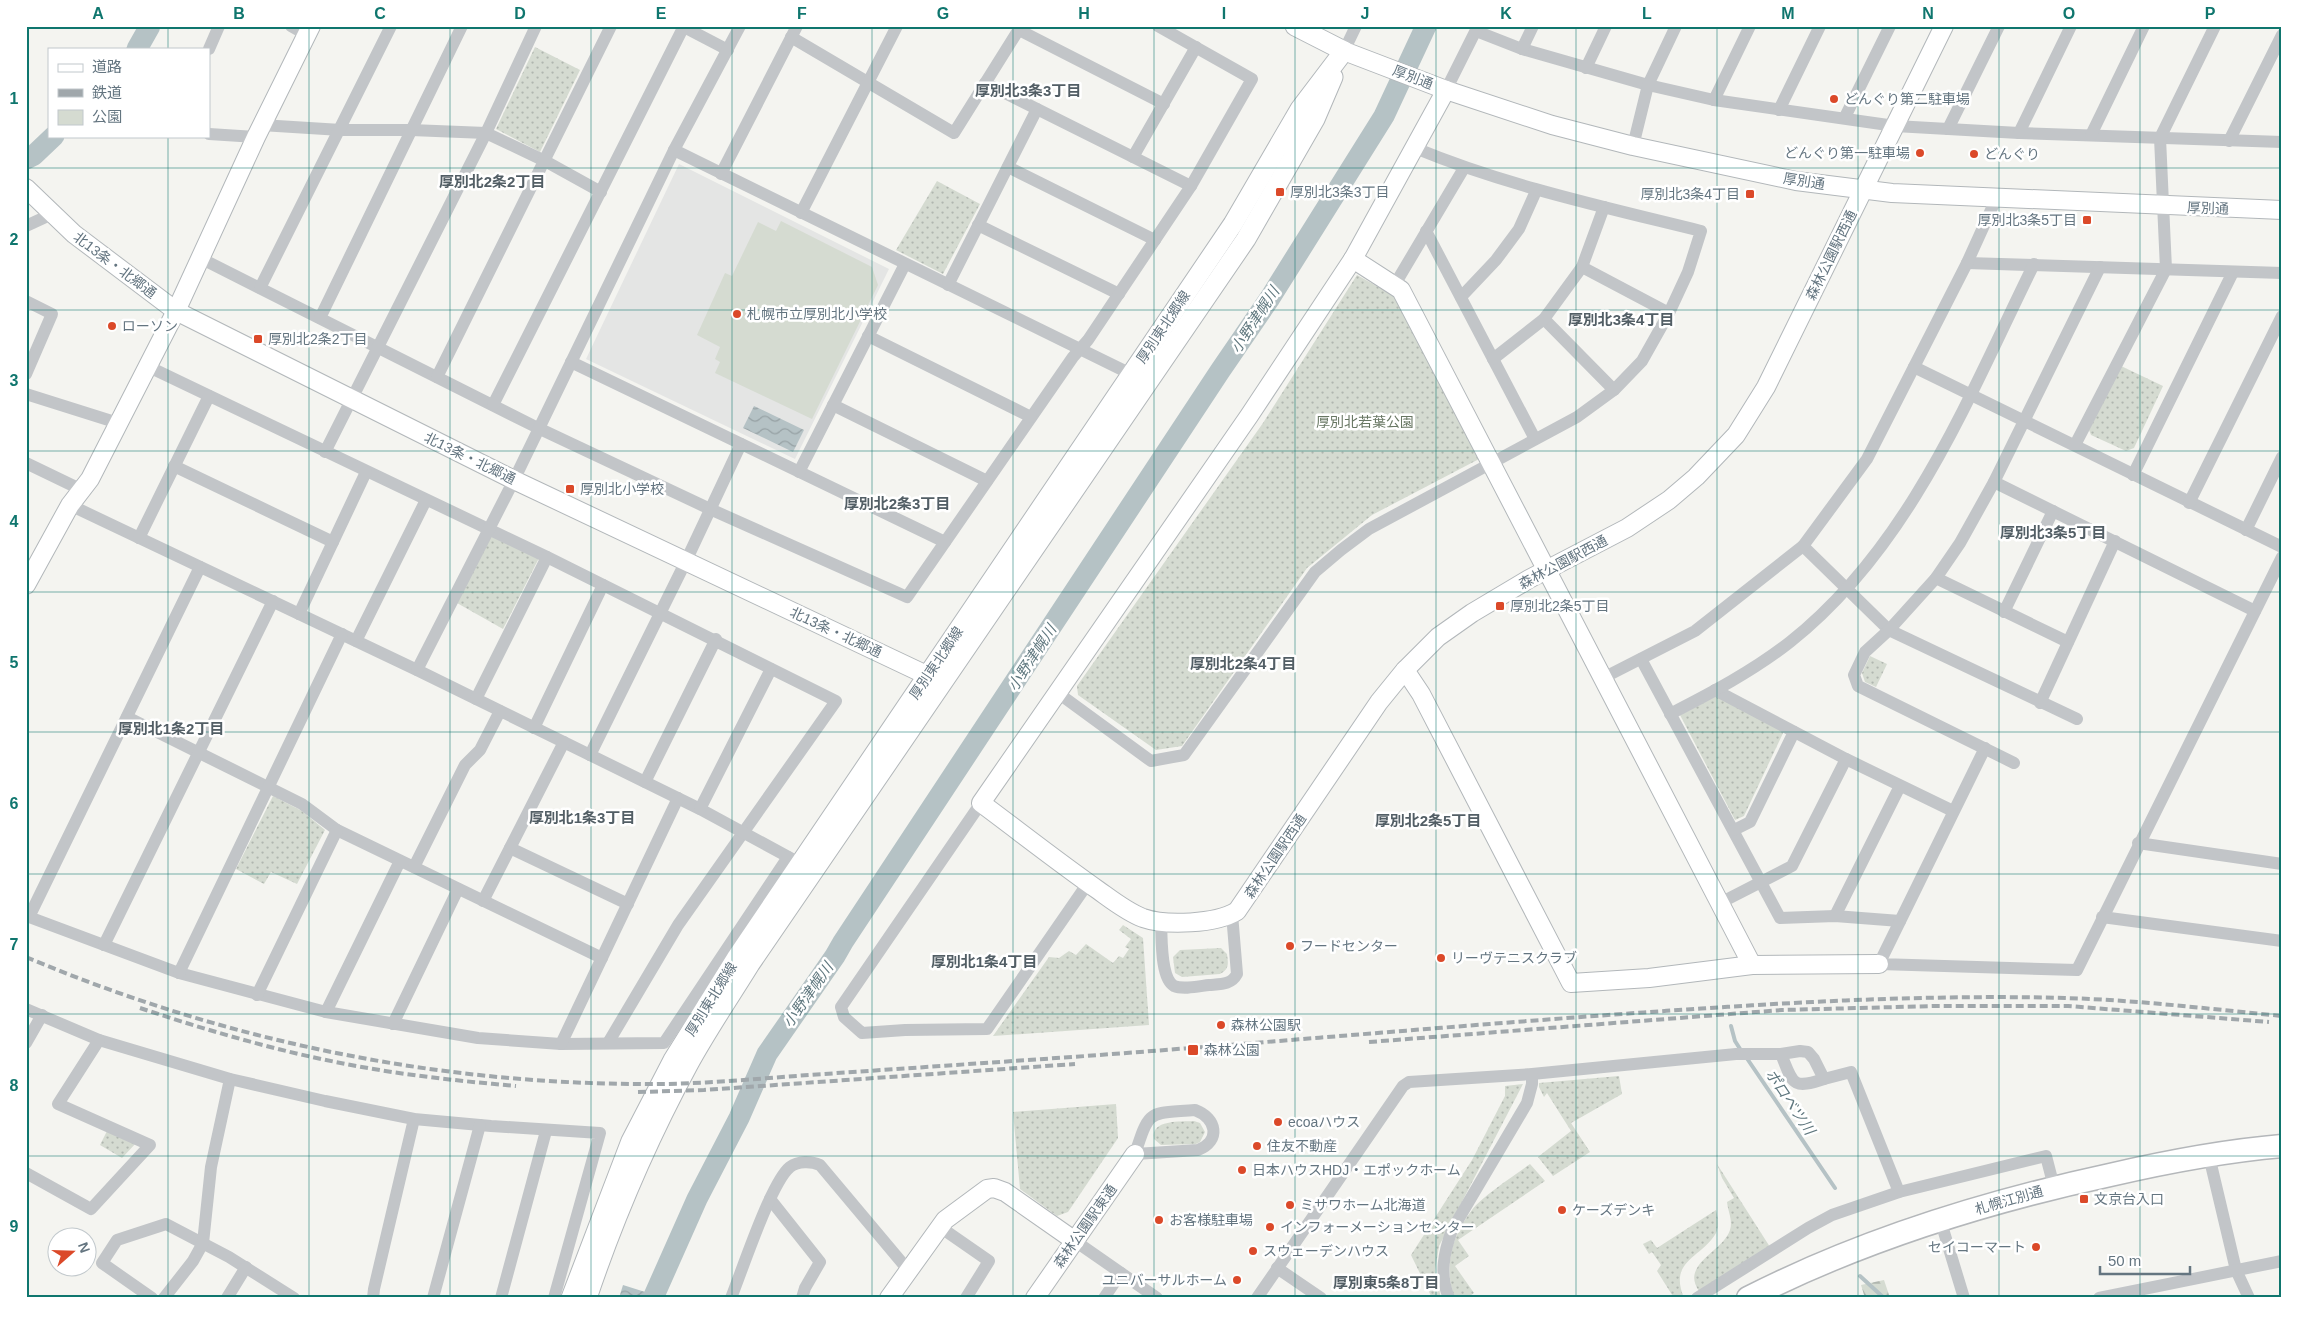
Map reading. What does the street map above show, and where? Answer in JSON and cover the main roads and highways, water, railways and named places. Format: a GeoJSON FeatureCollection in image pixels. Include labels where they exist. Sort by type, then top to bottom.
{"type":"FeatureCollection","features":[{"type":"Feature","properties":{"kind":"highway","name":"札幌江別通"},"geometry":{"type":"LineString","coordinates":[[1748,1298],[1824,1262],[1940,1220],[2054,1187],[2157,1164],[2282,1146]]}},
{"type":"Feature","properties":{"kind":"main road","name":"厚別東北郷線"},"geometry":{"type":"LineString","coordinates":[[586,1298],[605,1244],[647,1147],[688,1064],[750,964],[935,679],[1140,379],[1246,239],[1316,119],[1344,51],[1295,26]]}},
{"type":"Feature","properties":{"kind":"main road","name":"厚別東北郷線"},"geometry":{"type":"LineString","coordinates":[[571,1298],[631,1141],[673,1060],[795,860],[935,679]]}},
{"type":"Feature","properties":{"kind":"water"},"geometry":{"type":"Polygon","coordinates":[[[754,406],[804,430],[793,452],[743,428],[754,406]]]}},
{"type":"Feature","properties":{"kind":"water"},"geometry":{"type":"Polygon","coordinates":[[[623,1285],[661,1297],[619,1298],[623,1285]]]}},
{"type":"Feature","properties":{"kind":"waterway"},"geometry":{"type":"LineString","coordinates":[[138,48],[150,26]]}},
{"type":"Feature","properties":{"kind":"waterway","name":"小野津幌川"},"geometry":{"type":"LineString","coordinates":[[653,1298],[697,1199],[739,1118],[767,1054],[835,956],[1270,298],[1384,116],[1426,26]]}},
{"type":"Feature","properties":{"kind":"waterway"},"geometry":{"type":"LineString","coordinates":[[26,159],[34,155],[52,138]]}},
{"type":"Feature","properties":{"kind":"waterway","name":"ポロベツ川"},"geometry":{"type":"LineString","coordinates":[[1731,1026],[1735,1041],[1742,1052]]}},
{"type":"Feature","properties":{"kind":"waterway","name":"ポロベツ川"},"geometry":{"type":"LineString","coordinates":[[1746,1057],[1835,1188]]}},
{"type":"Feature","properties":{"kind":"waterway","name":"ポロベツ川"},"geometry":{"type":"LineString","coordinates":[[1860,1276],[1884,1298]]}},
{"type":"Feature","properties":{"kind":"railway"},"geometry":{"type":"LineString","coordinates":[[26,957],[99,986],[174,1011],[250,1033],[326,1051],[403,1065],[559,1082],[681,1084],[1139,1052],[1608,1015],[1836,1001],[1950,997],[2065,998],[2146,1003],[2282,1016]]}},
{"type":"Feature","properties":{"kind":"railway"},"geometry":{"type":"LineString","coordinates":[[1369,1042],[1782,1010],[1935,1006],[2068,1006],[2269,1022]]}},
{"type":"Feature","properties":{"kind":"railway"},"geometry":{"type":"LineString","coordinates":[[140,1008],[242,1039],[320,1059],[367,1068],[452,1080],[516,1086]]}},
{"type":"Feature","properties":{"kind":"railway"},"geometry":{"type":"LineString","coordinates":[[638,1092],[704,1090],[1075,1064]]}},
{"type":"Feature","properties":{"kind":"place","name":"どんぐり第二駐車場"},"geometry":{"type":"Point","coordinates":[1834,99]}},
{"type":"Feature","properties":{"kind":"place","name":"どんぐり第一駐車場"},"geometry":{"type":"Point","coordinates":[1920,153]}},
{"type":"Feature","properties":{"kind":"place","name":"どんぐり"},"geometry":{"type":"Point","coordinates":[1974,154]}},
{"type":"Feature","properties":{"kind":"place","name":"厚別北3条3丁目"},"geometry":{"type":"Point","coordinates":[1280,192]}},
{"type":"Feature","properties":{"kind":"place","name":"厚別北3条4丁目"},"geometry":{"type":"Point","coordinates":[1750,194]}},
{"type":"Feature","properties":{"kind":"place","name":"厚別北3条5丁目"},"geometry":{"type":"Point","coordinates":[2087,220]}},
{"type":"Feature","properties":{"kind":"place","name":"札幌市立厚別北小学校"},"geometry":{"type":"Point","coordinates":[737,314]}},
{"type":"Feature","properties":{"kind":"place","name":"ローソン"},"geometry":{"type":"Point","coordinates":[112,326]}},
{"type":"Feature","properties":{"kind":"place","name":"厚別北2条2丁目"},"geometry":{"type":"Point","coordinates":[258,339]}},
{"type":"Feature","properties":{"kind":"place","name":"厚別北小学校"},"geometry":{"type":"Point","coordinates":[570,489]}},
{"type":"Feature","properties":{"kind":"place","name":"厚別北2条5丁目"},"geometry":{"type":"Point","coordinates":[1500,606]}},
{"type":"Feature","properties":{"kind":"place","name":"フードセンター"},"geometry":{"type":"Point","coordinates":[1290,946]}},
{"type":"Feature","properties":{"kind":"place","name":"リーヴテニスクラブ"},"geometry":{"type":"Point","coordinates":[1441,958]}},
{"type":"Feature","properties":{"kind":"place","name":"森林公園駅"},"geometry":{"type":"Point","coordinates":[1221,1025]}},
{"type":"Feature","properties":{"kind":"place","name":"森林公園"},"geometry":{"type":"Point","coordinates":[1193,1050]}},
{"type":"Feature","properties":{"kind":"place","name":"ecoaハウス"},"geometry":{"type":"Point","coordinates":[1278,1122]}},
{"type":"Feature","properties":{"kind":"place","name":"住友不動産"},"geometry":{"type":"Point","coordinates":[1257,1146]}},
{"type":"Feature","properties":{"kind":"place","name":"日本ハウスHDJ・エポックホーム"},"geometry":{"type":"Point","coordinates":[1242,1170]}},
{"type":"Feature","properties":{"kind":"place","name":"文京台入口"},"geometry":{"type":"Point","coordinates":[2084,1199]}},
{"type":"Feature","properties":{"kind":"place","name":"ミサワホーム北海道"},"geometry":{"type":"Point","coordinates":[1290,1205]}},
{"type":"Feature","properties":{"kind":"place","name":"ケーズデンキ"},"geometry":{"type":"Point","coordinates":[1562,1210]}},
{"type":"Feature","properties":{"kind":"place","name":"お客様駐車場"},"geometry":{"type":"Point","coordinates":[1159,1220]}},
{"type":"Feature","properties":{"kind":"place","name":"インフォーメーションセンター"},"geometry":{"type":"Point","coordinates":[1270,1227]}},
{"type":"Feature","properties":{"kind":"place","name":"セイコーマート"},"geometry":{"type":"Point","coordinates":[2036,1247]}},
{"type":"Feature","properties":{"kind":"place","name":"スウェーデンハウス"},"geometry":{"type":"Point","coordinates":[1253,1251]}},
{"type":"Feature","properties":{"kind":"place","name":"ユニバーサルホーム"},"geometry":{"type":"Point","coordinates":[1237,1280]}},
{"type":"Feature","properties":{"kind":"district","name":"厚別北3条3丁目"},"geometry":{"type":"Point","coordinates":[1028,91]}},
{"type":"Feature","properties":{"kind":"district","name":"厚別北2条2丁目"},"geometry":{"type":"Point","coordinates":[492,182]}},
{"type":"Feature","properties":{"kind":"district","name":"厚別北3条4丁目"},"geometry":{"type":"Point","coordinates":[1621,320]}},
{"type":"Feature","properties":{"kind":"district","name":"厚別北2条3丁目"},"geometry":{"type":"Point","coordinates":[897,504]}},
{"type":"Feature","properties":{"kind":"district","name":"厚別北3条5丁目"},"geometry":{"type":"Point","coordinates":[2053,533]}},
{"type":"Feature","properties":{"kind":"district","name":"厚別北2条4丁目"},"geometry":{"type":"Point","coordinates":[1243,664]}},
{"type":"Feature","properties":{"kind":"district","name":"厚別北1条2丁目"},"geometry":{"type":"Point","coordinates":[171,729]}},
{"type":"Feature","properties":{"kind":"district","name":"厚別北1条3丁目"},"geometry":{"type":"Point","coordinates":[582,818]}},
{"type":"Feature","properties":{"kind":"district","name":"厚別北2条5丁目"},"geometry":{"type":"Point","coordinates":[1428,821]}},
{"type":"Feature","properties":{"kind":"district","name":"厚別北1条4丁目"},"geometry":{"type":"Point","coordinates":[984,962]}},
{"type":"Feature","properties":{"kind":"district","name":"厚別東5条8丁目"},"geometry":{"type":"Point","coordinates":[1386,1283]}},
{"type":"Feature","properties":{"kind":"park label","name":"厚別北若葉公園"},"geometry":{"type":"Point","coordinates":[1365,422]}}]}
